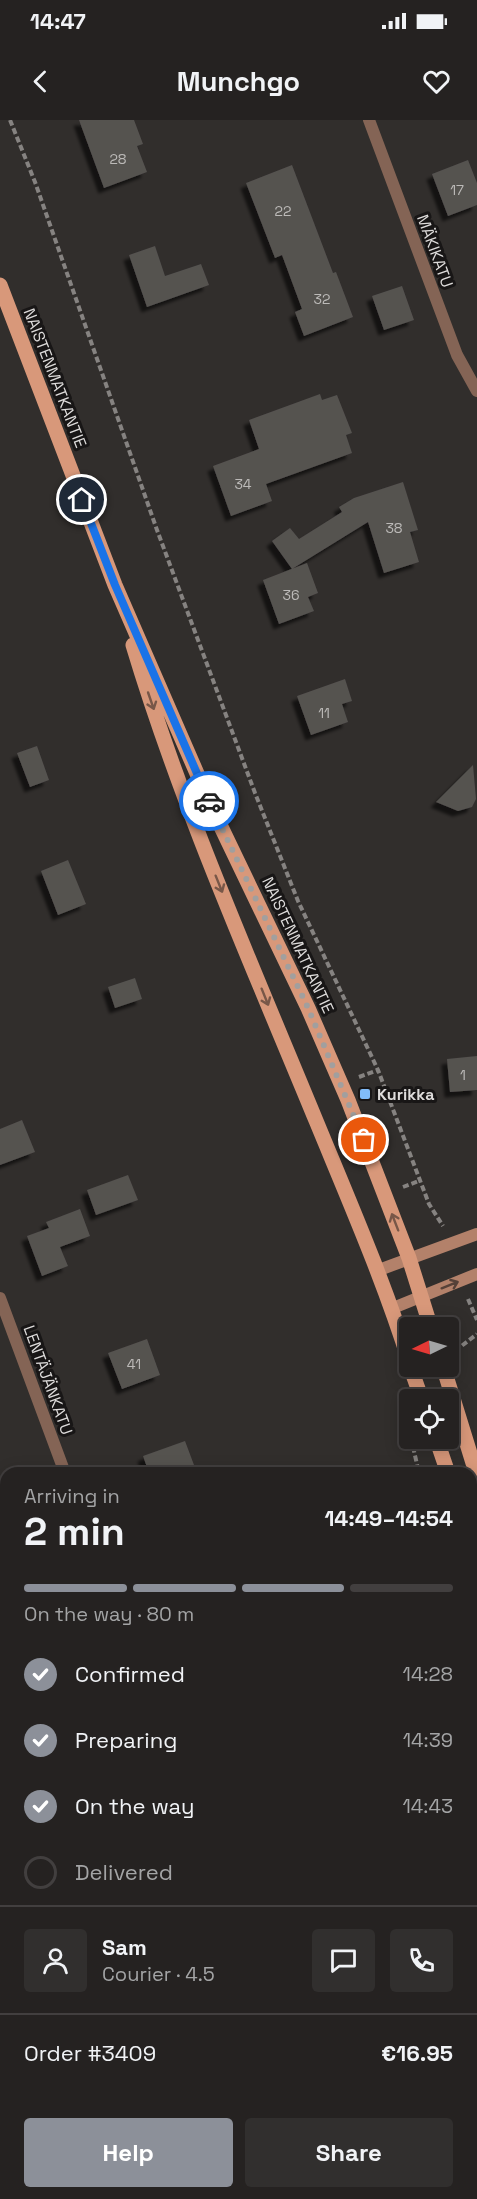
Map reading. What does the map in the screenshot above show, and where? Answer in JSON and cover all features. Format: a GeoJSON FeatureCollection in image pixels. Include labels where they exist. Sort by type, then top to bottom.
{"type":"FeatureCollection","features":[{"type":"Feature","properties":{"kind":"main road","name":"NAISTENMATKANTIE"},"geometry":{"type":"LineString","coordinates":[[0,285],[115,585],[212,808],[313,1018],[348,1100],[409,1258],[428,1317]]}},
{"type":"Feature","properties":{"kind":"main road","name":"NAISTENMATKANTIE"},"geometry":{"type":"LineString","coordinates":[[115,585],[149,699],[205,851],[379,1270],[399,1328]]}},
{"type":"Feature","properties":{"kind":"main road"},"geometry":{"type":"LineString","coordinates":[[379,1270],[477,1234]]}},
{"type":"Feature","properties":{"kind":"main road"},"geometry":{"type":"LineString","coordinates":[[393,1308],[477,1274]]}},
{"type":"Feature","properties":{"kind":"main road"},"geometry":{"type":"LineString","coordinates":[[446,1377],[474,1467]]}},
{"type":"Feature","properties":{"kind":"main road"},"geometry":{"type":"LineString","coordinates":[[440,1449],[446,1467]]}},
{"type":"Feature","properties":{"kind":"street","name":"MÄKIKATU"},"geometry":{"type":"LineString","coordinates":[[369,120],[457,355],[477,391]]}},
{"type":"Feature","properties":{"kind":"street","name":"LENTÄJÄNKATU"},"geometry":{"type":"LineString","coordinates":[[0,1298],[63,1467]]}},
{"type":"Feature","properties":{"kind":"path"},"geometry":{"type":"LineString","coordinates":[[10,120],[157,530],[255,793],[298,901],[378,1070],[419,1181],[429,1204],[443,1226],[449,1244]]}},
{"type":"Feature","properties":{"kind":"path"},"geometry":{"type":"LineString","coordinates":[[358,1078],[378,1070]]}},
{"type":"Feature","properties":{"kind":"path"},"geometry":{"type":"LineString","coordinates":[[401,1188],[419,1181]]}},
{"type":"Feature","properties":{"kind":"path"},"geometry":{"type":"LineString","coordinates":[[461,1280],[477,1320]]}},
{"type":"Feature","properties":{"kind":"path"},"geometry":{"type":"LineString","coordinates":[[459,1348],[477,1334]]}},
{"type":"Feature","properties":{"kind":"path"},"geometry":{"type":"LineString","coordinates":[[414,1449],[418,1467]]}},
{"type":"Feature","properties":{"kind":"building"},"geometry":{"type":"Polygon","coordinates":[[[79,120],[134,120],[143,144],[137,146],[147,172],[104,188],[79,120]]]}},
{"type":"Feature","properties":{"kind":"building"},"geometry":{"type":"Polygon","coordinates":[[[468,160],[477,183],[477,205],[448,216],[432,174],[468,160]]]}},
{"type":"Feature","properties":{"kind":"building"},"geometry":{"type":"Polygon","coordinates":[[[292,165],[333,273],[336,272],[353,317],[304,336],[295,312],[302,309],[282,255],[275,258],[246,183],[292,165]]]}},
{"type":"Feature","properties":{"kind":"building"},"geometry":{"type":"Polygon","coordinates":[[[155,246],[165,276],[201,264],[209,285],[147,307],[129,255],[155,246]]]}},
{"type":"Feature","properties":{"kind":"building"},"geometry":{"type":"Polygon","coordinates":[[[402,286],[414,320],[384,330],[372,296],[402,286]]]}},
{"type":"Feature","properties":{"kind":"building"},"geometry":{"type":"Polygon","coordinates":[[[320,394],[322,400],[337,395],[352,433],[346,435],[352,453],[266,484],[272,501],[231,516],[213,466],[259,449],[249,420],[320,394]]]}},
{"type":"Feature","properties":{"kind":"building"},"geometry":{"type":"Polygon","coordinates":[[[403,482],[418,530],[410,532],[419,562],[384,573],[368,522],[292,569],[272,541],[290,528],[299,539],[342,512],[339,507],[354,498],[403,482]]]}},
{"type":"Feature","properties":{"kind":"building"},"geometry":{"type":"Polygon","coordinates":[[[307,563],[318,593],[308,597],[314,611],[279,624],[263,580],[307,563]]]}},
{"type":"Feature","properties":{"kind":"building"},"geometry":{"type":"Polygon","coordinates":[[[345,679],[352,701],[342,704],[348,722],[311,735],[297,696],[345,679]]]}},
{"type":"Feature","properties":{"kind":"building"},"geometry":{"type":"Polygon","coordinates":[[[37,746],[49,780],[30,787],[17,753],[37,746]]]}},
{"type":"Feature","properties":{"kind":"building"},"geometry":{"type":"Polygon","coordinates":[[[473,765],[476,799],[472,807],[458,811],[436,802],[473,765]]]}},
{"type":"Feature","properties":{"kind":"building"},"geometry":{"type":"Polygon","coordinates":[[[68,860],[86,904],[58,915],[41,871],[68,860]]]}},
{"type":"Feature","properties":{"kind":"building"},"geometry":{"type":"Polygon","coordinates":[[[135,978],[142,999],[115,1008],[108,987],[135,978]]]}},
{"type":"Feature","properties":{"kind":"building"},"geometry":{"type":"Polygon","coordinates":[[[477,1056],[477,1090],[450,1092],[447,1059],[477,1056]]]}},
{"type":"Feature","properties":{"kind":"building"},"geometry":{"type":"Polygon","coordinates":[[[22,1120],[35,1152],[0,1165],[0,1129],[22,1120]]]}},
{"type":"Feature","properties":{"kind":"building"},"geometry":{"type":"Polygon","coordinates":[[[128,1175],[138,1200],[96,1215],[87,1190],[128,1175]]]}},
{"type":"Feature","properties":{"kind":"building"},"geometry":{"type":"Polygon","coordinates":[[[80,1209],[90,1236],[60,1247],[68,1266],[42,1276],[27,1236],[49,1228],[46,1222],[80,1209]]]}},
{"type":"Feature","properties":{"kind":"building"},"geometry":{"type":"Polygon","coordinates":[[[147,1339],[160,1375],[122,1389],[108,1353],[147,1339]]]}},
{"type":"Feature","properties":{"kind":"building"},"geometry":{"type":"Polygon","coordinates":[[[185,1441],[195,1467],[147,1467],[143,1456],[185,1441]]]}},
{"type":"Feature","properties":{"kind":"way so far"},"geometry":{"type":"LineString","coordinates":[[209,801],[308,1008],[364,1140]]}},
{"type":"Feature","properties":{"kind":"place","name":"Kurikka"},"geometry":{"type":"Point","coordinates":[365,1094]}},
{"type":"Feature","properties":{"kind":"route"},"geometry":{"type":"LineString","coordinates":[[82,500],[115,585],[209,801]]}}]}
